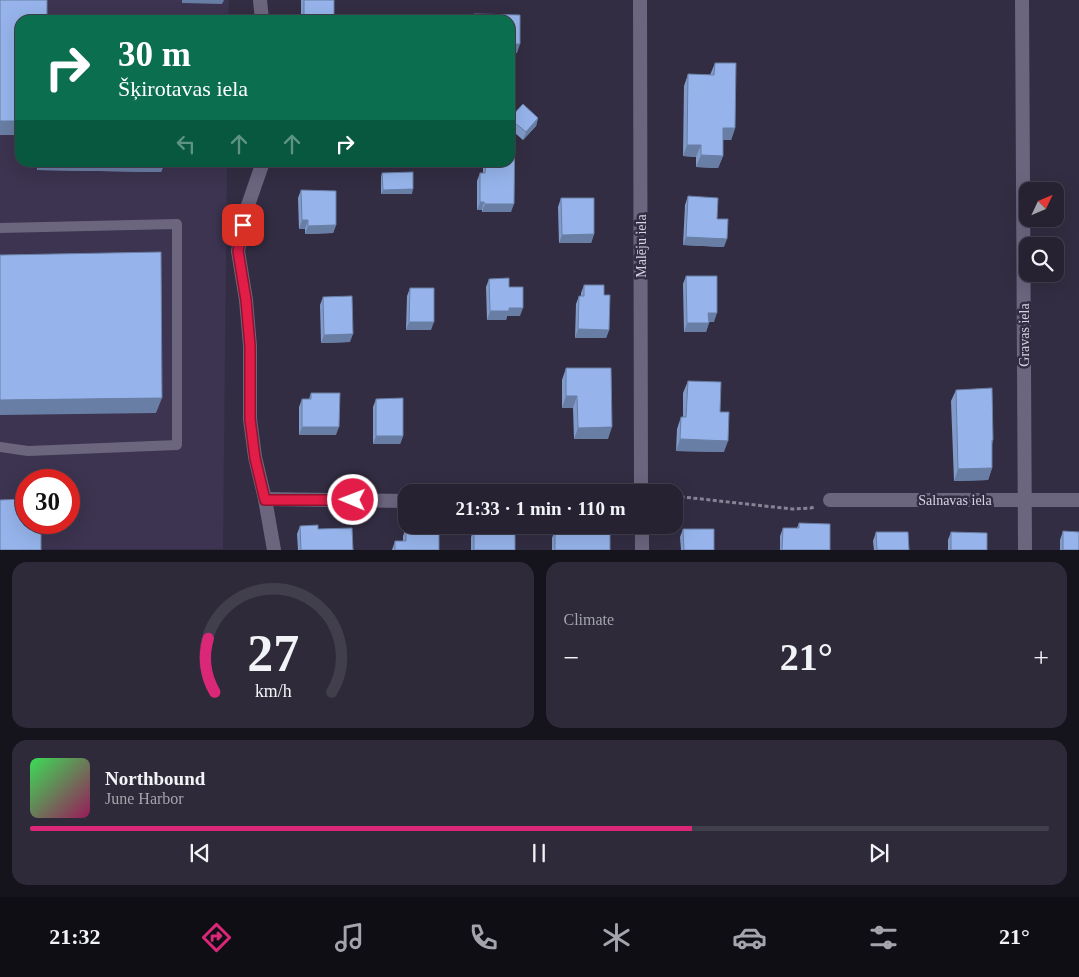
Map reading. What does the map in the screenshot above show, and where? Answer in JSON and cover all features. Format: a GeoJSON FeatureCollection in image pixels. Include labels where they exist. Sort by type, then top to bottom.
{"type":"FeatureCollection","features":[{"type":"Feature","properties":{"kind":"street"},"geometry":{"type":"LineString","coordinates":[[260,0],[262,15]]}},
{"type":"Feature","properties":{"kind":"street","name":"Malēju iela"},"geometry":{"type":"LineString","coordinates":[[640,0],[641,484]]}},
{"type":"Feature","properties":{"kind":"street","name":"Gravas iela"},"geometry":{"type":"LineString","coordinates":[[1022,0],[1025,550]]}},
{"type":"Feature","properties":{"kind":"street"},"geometry":{"type":"LineString","coordinates":[[261,167],[246,211],[238,251],[246,300],[250,346],[250,419],[255,458],[274,550]]}},
{"type":"Feature","properties":{"kind":"street"},"geometry":{"type":"LineString","coordinates":[[265,500],[398,501]]}},
{"type":"Feature","properties":{"kind":"street","name":"Salnavas iela"},"geometry":{"type":"LineString","coordinates":[[830,500],[1079,500]]}},
{"type":"Feature","properties":{"kind":"street"},"geometry":{"type":"LineString","coordinates":[[642,534],[642,550]]}},
{"type":"Feature","properties":{"kind":"lane"},"geometry":{"type":"LineString","coordinates":[[0,228],[177,224],[177,445],[28,452],[0,446]]}},
{"type":"Feature","properties":{"kind":"path"},"geometry":{"type":"LineString","coordinates":[[683,497],[792,509],[811,508],[830,500]]}},
{"type":"Feature","properties":{"kind":"shaded area"},"geometry":{"type":"Polygon","coordinates":[[[0,0],[229,0],[228,15],[15,15],[15,167],[227,167],[223,549],[0,549],[0,0]]]}},
{"type":"Feature","properties":{"kind":"building"},"geometry":{"type":"Polygon","coordinates":[[[0,0],[47,0],[47,15],[15,15],[15,121],[0,121],[0,0]]]}},
{"type":"Feature","properties":{"kind":"building"},"geometry":{"type":"Polygon","coordinates":[[[304,0],[334,0],[334,15],[304,15],[304,0]]]}},
{"type":"Feature","properties":{"kind":"building"},"geometry":{"type":"Polygon","coordinates":[[[474,14],[520,15],[520,44],[515,44],[515,15],[474,14]]]}},
{"type":"Feature","properties":{"kind":"building"},"geometry":{"type":"Polygon","coordinates":[[[715,63],[736,63],[735,128],[723,128],[723,156],[701,155],[701,145],[687,145],[688,74],[714,75],[715,63]]]}},
{"type":"Feature","properties":{"kind":"building"},"geometry":{"type":"Polygon","coordinates":[[[523,104],[538,118],[526,132],[515,123],[515,113],[523,104]]]}},
{"type":"Feature","properties":{"kind":"building"},"geometry":{"type":"Polygon","coordinates":[[[486,167],[514,167],[514,204],[485,204],[480,202],[480,173],[485,173],[486,167]]]}},
{"type":"Feature","properties":{"kind":"building"},"geometry":{"type":"Polygon","coordinates":[[[413,172],[413,189],[383,190],[382,173],[413,172]]]}},
{"type":"Feature","properties":{"kind":"building"},"geometry":{"type":"Polygon","coordinates":[[[301,190],[336,191],[336,225],[308,226],[308,220],[302,220],[301,190]]]}},
{"type":"Feature","properties":{"kind":"building"},"geometry":{"type":"Polygon","coordinates":[[[688,196],[718,198],[717,219],[728,219],[727,239],[686,237],[688,196]]]}},
{"type":"Feature","properties":{"kind":"building"},"geometry":{"type":"Polygon","coordinates":[[[561,198],[594,198],[594,234],[562,235],[561,198]]]}},
{"type":"Feature","properties":{"kind":"building"},"geometry":{"type":"Polygon","coordinates":[[[161,252],[162,398],[0,400],[0,255],[161,252]]]}},
{"type":"Feature","properties":{"kind":"building"},"geometry":{"type":"Polygon","coordinates":[[[686,276],[717,276],[717,313],[708,313],[709,323],[687,323],[686,276]]]}},
{"type":"Feature","properties":{"kind":"building"},"geometry":{"type":"Polygon","coordinates":[[[509,278],[509,287],[523,287],[523,308],[509,308],[509,311],[490,311],[489,279],[509,278]]]}},
{"type":"Feature","properties":{"kind":"building"},"geometry":{"type":"Polygon","coordinates":[[[584,285],[604,285],[604,295],[610,295],[609,330],[578,329],[579,296],[584,296],[584,285]]]}},
{"type":"Feature","properties":{"kind":"building"},"geometry":{"type":"Polygon","coordinates":[[[410,288],[434,288],[434,322],[409,322],[410,288]]]}},
{"type":"Feature","properties":{"kind":"building"},"geometry":{"type":"Polygon","coordinates":[[[352,296],[353,334],[324,335],[323,297],[352,296]]]}},
{"type":"Feature","properties":{"kind":"building"},"geometry":{"type":"Polygon","coordinates":[[[566,368],[611,368],[612,427],[578,428],[577,396],[566,396],[566,368]]]}},
{"type":"Feature","properties":{"kind":"building"},"geometry":{"type":"Polygon","coordinates":[[[688,381],[721,382],[720,412],[729,412],[728,441],[680,439],[681,417],[686,417],[688,381]]]}},
{"type":"Feature","properties":{"kind":"building"},"geometry":{"type":"Polygon","coordinates":[[[992,388],[992,468],[958,469],[956,390],[992,388]]]}},
{"type":"Feature","properties":{"kind":"building"},"geometry":{"type":"Polygon","coordinates":[[[311,393],[340,393],[339,427],[302,427],[302,399],[311,399],[311,393]]]}},
{"type":"Feature","properties":{"kind":"building"},"geometry":{"type":"Polygon","coordinates":[[[403,398],[403,436],[376,436],[376,399],[403,398]]]}},
{"type":"Feature","properties":{"kind":"building"},"geometry":{"type":"Polygon","coordinates":[[[15,499],[15,534],[41,534],[41,550],[0,550],[0,500],[15,499]]]}},
{"type":"Feature","properties":{"kind":"building"},"geometry":{"type":"Polygon","coordinates":[[[799,523],[830,524],[830,550],[782,550],[783,528],[799,528],[799,523]]]}},
{"type":"Feature","properties":{"kind":"building"},"geometry":{"type":"Polygon","coordinates":[[[318,525],[318,529],[352,528],[353,550],[301,550],[300,526],[318,525]]]}},
{"type":"Feature","properties":{"kind":"building"},"geometry":{"type":"Polygon","coordinates":[[[683,529],[714,529],[714,550],[684,550],[683,529]]]}},
{"type":"Feature","properties":{"kind":"building"},"geometry":{"type":"Polygon","coordinates":[[[1063,531],[1079,532],[1079,550],[1063,550],[1063,531]]]}},
{"type":"Feature","properties":{"kind":"building"},"geometry":{"type":"Polygon","coordinates":[[[876,532],[908,532],[909,550],[877,550],[876,532]]]}},
{"type":"Feature","properties":{"kind":"building"},"geometry":{"type":"Polygon","coordinates":[[[951,532],[987,533],[987,550],[951,550],[951,532]]]}},
{"type":"Feature","properties":{"kind":"building"},"geometry":{"type":"Polygon","coordinates":[[[406,534],[439,534],[439,550],[395,550],[395,541],[406,541],[406,534]]]}},
{"type":"Feature","properties":{"kind":"building"},"geometry":{"type":"Polygon","coordinates":[[[474,534],[515,534],[515,550],[474,550],[474,534]]]}},
{"type":"Feature","properties":{"kind":"building"},"geometry":{"type":"Polygon","coordinates":[[[555,534],[610,534],[610,550],[555,550],[555,534]]]}},
{"type":"Feature","properties":{"kind":"route"},"geometry":{"type":"LineString","coordinates":[[243,225],[238,251],[246,300],[250,346],[250,419],[255,458],[265,500],[353,500]]}}]}
